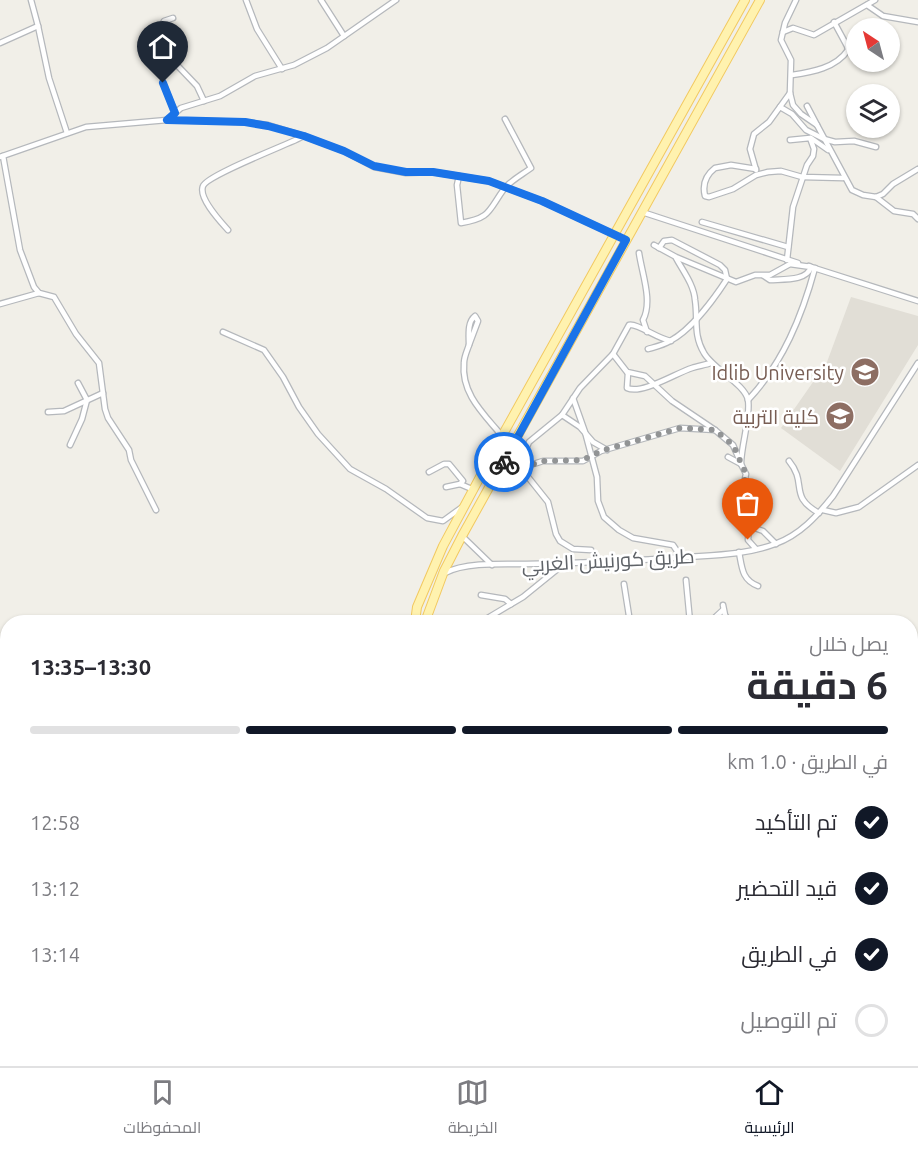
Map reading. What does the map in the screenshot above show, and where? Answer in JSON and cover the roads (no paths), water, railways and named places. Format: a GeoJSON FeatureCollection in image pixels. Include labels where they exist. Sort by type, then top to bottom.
{"type":"FeatureCollection","features":[{"type":"Feature","properties":{"kind":"main road"},"geometry":{"type":"LineString","coordinates":[[416,615],[417,607],[443,546],[745,0]]}},
{"type":"Feature","properties":{"kind":"main road"},"geometry":{"type":"LineString","coordinates":[[428,615],[443,574],[462,536],[760,0]]}},
{"type":"Feature","properties":{"kind":"street"},"geometry":{"type":"LineString","coordinates":[[31,0],[49,78],[67,132]]}},
{"type":"Feature","properties":{"kind":"street"},"geometry":{"type":"LineString","coordinates":[[246,0],[257,29],[282,69]]}},
{"type":"Feature","properties":{"kind":"street"},"geometry":{"type":"LineString","coordinates":[[321,0],[344,36]]}},
{"type":"Feature","properties":{"kind":"street"},"geometry":{"type":"LineString","coordinates":[[167,120],[181,108],[220,96],[255,76],[282,69],[327,48],[396,0]]}},
{"type":"Feature","properties":{"kind":"street"},"geometry":{"type":"LineString","coordinates":[[796,0],[781,40],[791,60],[790,93],[795,109],[817,125]]}},
{"type":"Feature","properties":{"kind":"street"},"geometry":{"type":"LineString","coordinates":[[783,32],[793,28],[814,35],[875,0]]}},
{"type":"Feature","properties":{"kind":"street"},"geometry":{"type":"LineString","coordinates":[[867,5],[884,16],[918,22]]}},
{"type":"Feature","properties":{"kind":"street"},"geometry":{"type":"LineString","coordinates":[[173,18],[164,21],[162,25],[175,63],[197,86],[204,101]]}},
{"type":"Feature","properties":{"kind":"street"},"geometry":{"type":"LineString","coordinates":[[792,75],[837,63],[848,50],[834,22]]}},
{"type":"Feature","properties":{"kind":"street"},"geometry":{"type":"LineString","coordinates":[[0,44],[38,26]]}},
{"type":"Feature","properties":{"kind":"street"},"geometry":{"type":"LineString","coordinates":[[163,83],[175,113]]}},
{"type":"Feature","properties":{"kind":"street"},"geometry":{"type":"LineString","coordinates":[[756,172],[750,148],[754,134],[769,122],[790,93]]}},
{"type":"Feature","properties":{"kind":"street"},"geometry":{"type":"LineString","coordinates":[[807,106],[844,178],[854,192],[876,197],[894,211],[901,214],[913,214],[918,219]]}},
{"type":"Feature","properties":{"kind":"street"},"geometry":{"type":"LineString","coordinates":[[780,107],[792,114],[810,135],[830,152]]}},
{"type":"Feature","properties":{"kind":"street"},"geometry":{"type":"LineString","coordinates":[[459,176],[457,185],[461,223],[476,221],[486,214],[505,187],[531,168],[505,118]]}},
{"type":"Feature","properties":{"kind":"street"},"geometry":{"type":"LineString","coordinates":[[156,510],[131,460],[129,450],[108,418],[99,363],[76,334],[54,297],[39,292],[34,287],[20,250],[2,157],[86,127],[167,120],[245,122],[304,136],[344,151],[374,166],[406,172],[433,172],[489,181],[542,201],[626,240]]}},
{"type":"Feature","properties":{"kind":"street"},"geometry":{"type":"LineString","coordinates":[[764,276],[786,262],[793,207],[802,177],[813,156],[814,149],[810,135]]}},
{"type":"Feature","properties":{"kind":"street"},"geometry":{"type":"LineString","coordinates":[[790,140],[810,135],[835,142],[854,141],[876,147]]}},
{"type":"Feature","properties":{"kind":"street"},"geometry":{"type":"LineString","coordinates":[[228,230],[202,194],[203,186],[208,179],[232,167],[287,146],[304,136]]}},
{"type":"Feature","properties":{"kind":"street"},"geometry":{"type":"LineString","coordinates":[[756,172],[733,189],[709,197],[705,195],[706,178],[715,168],[737,166],[756,172],[781,171],[802,177],[844,178]]}},
{"type":"Feature","properties":{"kind":"street"},"geometry":{"type":"LineString","coordinates":[[876,197],[918,169]]}},
{"type":"Feature","properties":{"kind":"street"},"geometry":{"type":"LineString","coordinates":[[642,212],[786,262],[813,267],[918,301]]}},
{"type":"Feature","properties":{"kind":"street"},"geometry":{"type":"LineString","coordinates":[[702,222],[788,247]]}},
{"type":"Feature","properties":{"kind":"street"},"geometry":{"type":"LineString","coordinates":[[727,279],[720,266],[672,240],[665,240],[656,247],[727,279],[740,282],[755,275],[764,276],[770,280],[805,276],[813,267]]}},
{"type":"Feature","properties":{"kind":"street"},"geometry":{"type":"LineString","coordinates":[[639,254],[647,296],[648,311],[643,320],[647,332]]}},
{"type":"Feature","properties":{"kind":"street"},"geometry":{"type":"LineString","coordinates":[[676,257],[690,281],[695,297],[698,343],[711,363],[740,388],[748,400]]}},
{"type":"Feature","properties":{"kind":"street"},"geometry":{"type":"LineString","coordinates":[[741,464],[748,400],[767,378],[798,323],[813,267]]}},
{"type":"Feature","properties":{"kind":"street"},"geometry":{"type":"LineString","coordinates":[[648,349],[671,341],[696,320],[727,279]]}},
{"type":"Feature","properties":{"kind":"street"},"geometry":{"type":"LineString","coordinates":[[0,304],[39,292]]}},
{"type":"Feature","properties":{"kind":"street"},"geometry":{"type":"LineString","coordinates":[[469,345],[469,326],[471,318],[475,316],[478,321],[464,362],[464,378],[468,393],[502,436]]}},
{"type":"Feature","properties":{"kind":"street"},"geometry":{"type":"LineString","coordinates":[[518,469],[529,442],[562,415],[580,387],[613,354],[628,325],[635,325],[658,338],[671,341]]}},
{"type":"Feature","properties":{"kind":"street"},"geometry":{"type":"LineString","coordinates":[[223,332],[264,350],[318,434],[350,469],[386,489],[427,518],[443,521],[467,502]]}},
{"type":"Feature","properties":{"kind":"street"},"geometry":{"type":"LineString","coordinates":[[613,354],[628,373],[627,386],[630,390],[656,384],[691,368],[711,363]]}},
{"type":"Feature","properties":{"kind":"street","name":"طريق كورنيش الغربي"},"geometry":{"type":"LineString","coordinates":[[443,574],[452,569],[492,565],[681,557],[739,552],[776,543],[801,531],[834,496],[918,363]]}},
{"type":"Feature","properties":{"kind":"street"},"geometry":{"type":"LineString","coordinates":[[628,373],[643,375],[656,384],[672,401],[733,445],[746,474],[742,493],[744,518],[749,526],[748,540],[756,549]]}},
{"type":"Feature","properties":{"kind":"street"},"geometry":{"type":"LineString","coordinates":[[70,445],[82,419],[87,400],[78,383]]}},
{"type":"Feature","properties":{"kind":"street"},"geometry":{"type":"LineString","coordinates":[[48,412],[64,411],[103,393]]}},
{"type":"Feature","properties":{"kind":"street"},"geometry":{"type":"LineString","coordinates":[[573,398],[597,477],[598,501],[604,517],[633,538],[673,545],[681,557]]}},
{"type":"Feature","properties":{"kind":"street"},"geometry":{"type":"LineString","coordinates":[[562,415],[585,432],[593,442],[607,450]]}},
{"type":"Feature","properties":{"kind":"street"},"geometry":{"type":"LineString","coordinates":[[518,469],[543,461],[578,461],[680,428],[715,430]]}},
{"type":"Feature","properties":{"kind":"street"},"geometry":{"type":"LineString","coordinates":[[728,457],[741,464]]}},
{"type":"Feature","properties":{"kind":"street"},"geometry":{"type":"LineString","coordinates":[[789,461],[796,470],[800,481],[798,488],[800,497],[806,504],[821,512],[836,513],[859,507],[918,465]]}},
{"type":"Feature","properties":{"kind":"street"},"geometry":{"type":"LineString","coordinates":[[503,462],[518,469],[531,479],[548,502],[560,541],[573,549],[591,549]]}},
{"type":"Feature","properties":{"kind":"street"},"geometry":{"type":"LineString","coordinates":[[429,472],[444,464],[449,464],[463,481],[460,484]]}},
{"type":"Feature","properties":{"kind":"street"},"geometry":{"type":"LineString","coordinates":[[446,487],[460,484],[474,490]]}},
{"type":"Feature","properties":{"kind":"street"},"geometry":{"type":"LineString","coordinates":[[749,526],[763,531],[776,543]]}},
{"type":"Feature","properties":{"kind":"street"},"geometry":{"type":"LineString","coordinates":[[462,536],[492,565]]}},
{"type":"Feature","properties":{"kind":"street"},"geometry":{"type":"LineString","coordinates":[[739,552],[744,577],[750,583],[758,586]]}},
{"type":"Feature","properties":{"kind":"street"},"geometry":{"type":"LineString","coordinates":[[493,615],[537,586],[565,563]]}},
{"type":"Feature","properties":{"kind":"street"},"geometry":{"type":"LineString","coordinates":[[687,580],[690,615]]}},
{"type":"Feature","properties":{"kind":"street"},"geometry":{"type":"LineString","coordinates":[[624,584],[630,615]]}},
{"type":"Feature","properties":{"kind":"street"},"geometry":{"type":"LineString","coordinates":[[481,595],[505,599],[511,604]]}},
{"type":"Feature","properties":{"kind":"street"},"geometry":{"type":"LineString","coordinates":[[716,615],[723,607],[727,615]]}},
{"type":"Feature","properties":{"kind":"place","name":"Idlib University"},"geometry":{"type":"Point","coordinates":[865,372]}},
{"type":"Feature","properties":{"kind":"place","name":"كلية التربية"},"geometry":{"type":"Point","coordinates":[840,416]}}]}
